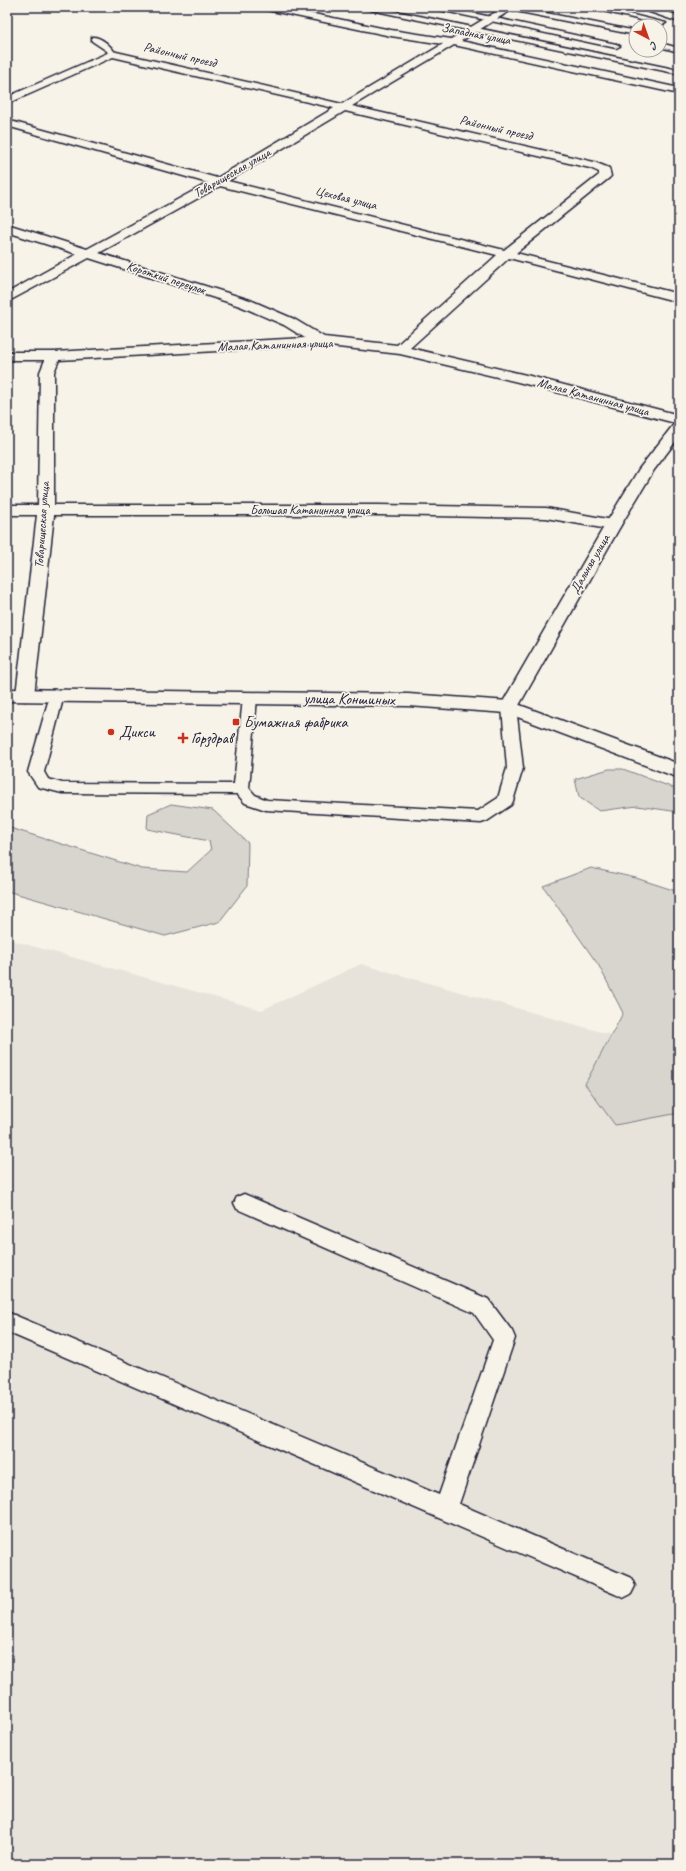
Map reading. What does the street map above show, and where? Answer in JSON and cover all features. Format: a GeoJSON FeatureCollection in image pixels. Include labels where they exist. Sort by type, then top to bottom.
{"type":"FeatureCollection","features":[{"type":"Feature","properties":{"kind":"street","name":"Западная улица"},"geometry":{"type":"LineString","coordinates":[[267,7],[391,33],[452,42],[679,91]]}},
{"type":"Feature","properties":{"kind":"street","name":"Товарищеская улица"},"geometry":{"type":"LineString","coordinates":[[7,298],[90,254],[218,182],[510,7]]}},
{"type":"Feature","properties":{"kind":"street"},"geometry":{"type":"LineString","coordinates":[[644,7],[678,18]]}},
{"type":"Feature","properties":{"kind":"street"},"geometry":{"type":"LineString","coordinates":[[7,101],[112,54]]}},
{"type":"Feature","properties":{"kind":"street","name":"Районный проезд"},"geometry":{"type":"LineString","coordinates":[[112,54],[594,165],[605,170],[605,176],[505,255],[400,350]]}},
{"type":"Feature","properties":{"kind":"street","name":"Цеховая улица"},"geometry":{"type":"LineString","coordinates":[[7,123],[218,182],[303,202],[505,255],[679,298]]}},
{"type":"Feature","properties":{"kind":"street","name":"Короткий переулок"},"geometry":{"type":"LineString","coordinates":[[7,228],[245,303],[289,322],[320,341]]}},
{"type":"Feature","properties":{"kind":"street","name":"Малая Катанинная улица"},"geometry":{"type":"LineString","coordinates":[[7,356],[54,356],[320,341],[400,350],[521,378],[679,420]]}},
{"type":"Feature","properties":{"kind":"street","name":"Товарищеская улица"},"geometry":{"type":"LineString","coordinates":[[16,695],[46,510],[47,372],[54,356]]}},
{"type":"Feature","properties":{"kind":"street","name":"Дальняя улица"},"geometry":{"type":"LineString","coordinates":[[509,707],[613,525],[647,469],[679,427]]}},
{"type":"Feature","properties":{"kind":"street","name":"Большая Катанинная улица"},"geometry":{"type":"LineString","coordinates":[[7,510],[371,510],[546,513],[613,525]]}},
{"type":"Feature","properties":{"kind":"street","name":"улица Коншиных"},"geometry":{"type":"LineString","coordinates":[[16,695],[408,700],[509,707],[679,771]]}},
{"type":"Feature","properties":{"kind":"lane"},"geometry":{"type":"LineString","coordinates":[[366,7],[474,29],[602,58],[679,72]]}},
{"type":"Feature","properties":{"kind":"lane"},"geometry":{"type":"LineString","coordinates":[[435,7],[488,20],[616,46]]}},
{"type":"Feature","properties":{"kind":"lane"},"geometry":{"type":"LineString","coordinates":[[455,12],[463,7]]}},
{"type":"Feature","properties":{"kind":"lane"},"geometry":{"type":"LineString","coordinates":[[510,7],[628,32]]}},
{"type":"Feature","properties":{"kind":"lane"},"geometry":{"type":"LineString","coordinates":[[590,7],[635,18]]}},
{"type":"Feature","properties":{"kind":"lane"},"geometry":{"type":"LineString","coordinates":[[668,21],[678,18]]}},
{"type":"Feature","properties":{"kind":"lane"},"geometry":{"type":"LineString","coordinates":[[94,40],[110,50],[112,54]]}},
{"type":"Feature","properties":{"kind":"lane"},"geometry":{"type":"LineString","coordinates":[[602,58],[616,46],[626,41]]}},
{"type":"Feature","properties":{"kind":"lane"},"geometry":{"type":"LineString","coordinates":[[668,47],[679,50]]}},
{"type":"Feature","properties":{"kind":"lane"},"geometry":{"type":"LineString","coordinates":[[57,695],[36,772],[42,783],[62,788],[241,789]]}},
{"type":"Feature","properties":{"kind":"lane"},"geometry":{"type":"LineString","coordinates":[[250,698],[241,789],[250,800],[266,805],[481,816],[505,801],[515,768],[509,707]]}},
{"type":"Feature","properties":{"kind":"lane"},"geometry":{"type":"LineString","coordinates":[[244,1203],[481,1306],[504,1338],[445,1510]]}},
{"type":"Feature","properties":{"kind":"lane"},"geometry":{"type":"LineString","coordinates":[[7,1322],[623,1586]]}},
{"type":"Feature","properties":{"kind":"shaded area"},"geometry":{"type":"Polygon","coordinates":[[[609,769],[623,769],[679,790],[679,812],[637,806],[599,811],[579,797],[575,779],[609,769]]]}},
{"type":"Feature","properties":{"kind":"shaded area"},"geometry":{"type":"Polygon","coordinates":[[[171,804],[213,810],[248,843],[247,886],[219,922],[165,936],[7,891],[7,827],[142,869],[187,872],[211,850],[209,841],[147,829],[148,814],[171,804]]]}},
{"type":"Feature","properties":{"kind":"shaded area"},"geometry":{"type":"Polygon","coordinates":[[[591,868],[636,878],[679,892],[679,1113],[615,1125],[585,1084],[623,1013],[599,966],[543,886],[591,868]]]}},
{"type":"Feature","properties":{"kind":"shaded area"},"geometry":{"type":"Polygon","coordinates":[[[7,939],[262,1010],[361,964],[679,1054],[679,1864],[7,1864],[7,939]]]}},
{"type":"Feature","properties":{"kind":"place","name":"Бумажная фабрика"},"geometry":{"type":"Point","coordinates":[236,722]}},
{"type":"Feature","properties":{"kind":"place","name":"Дикси"},"geometry":{"type":"Point","coordinates":[111,732]}},
{"type":"Feature","properties":{"kind":"place","name":"Горздрав"},"geometry":{"type":"Point","coordinates":[183,738]}}]}
